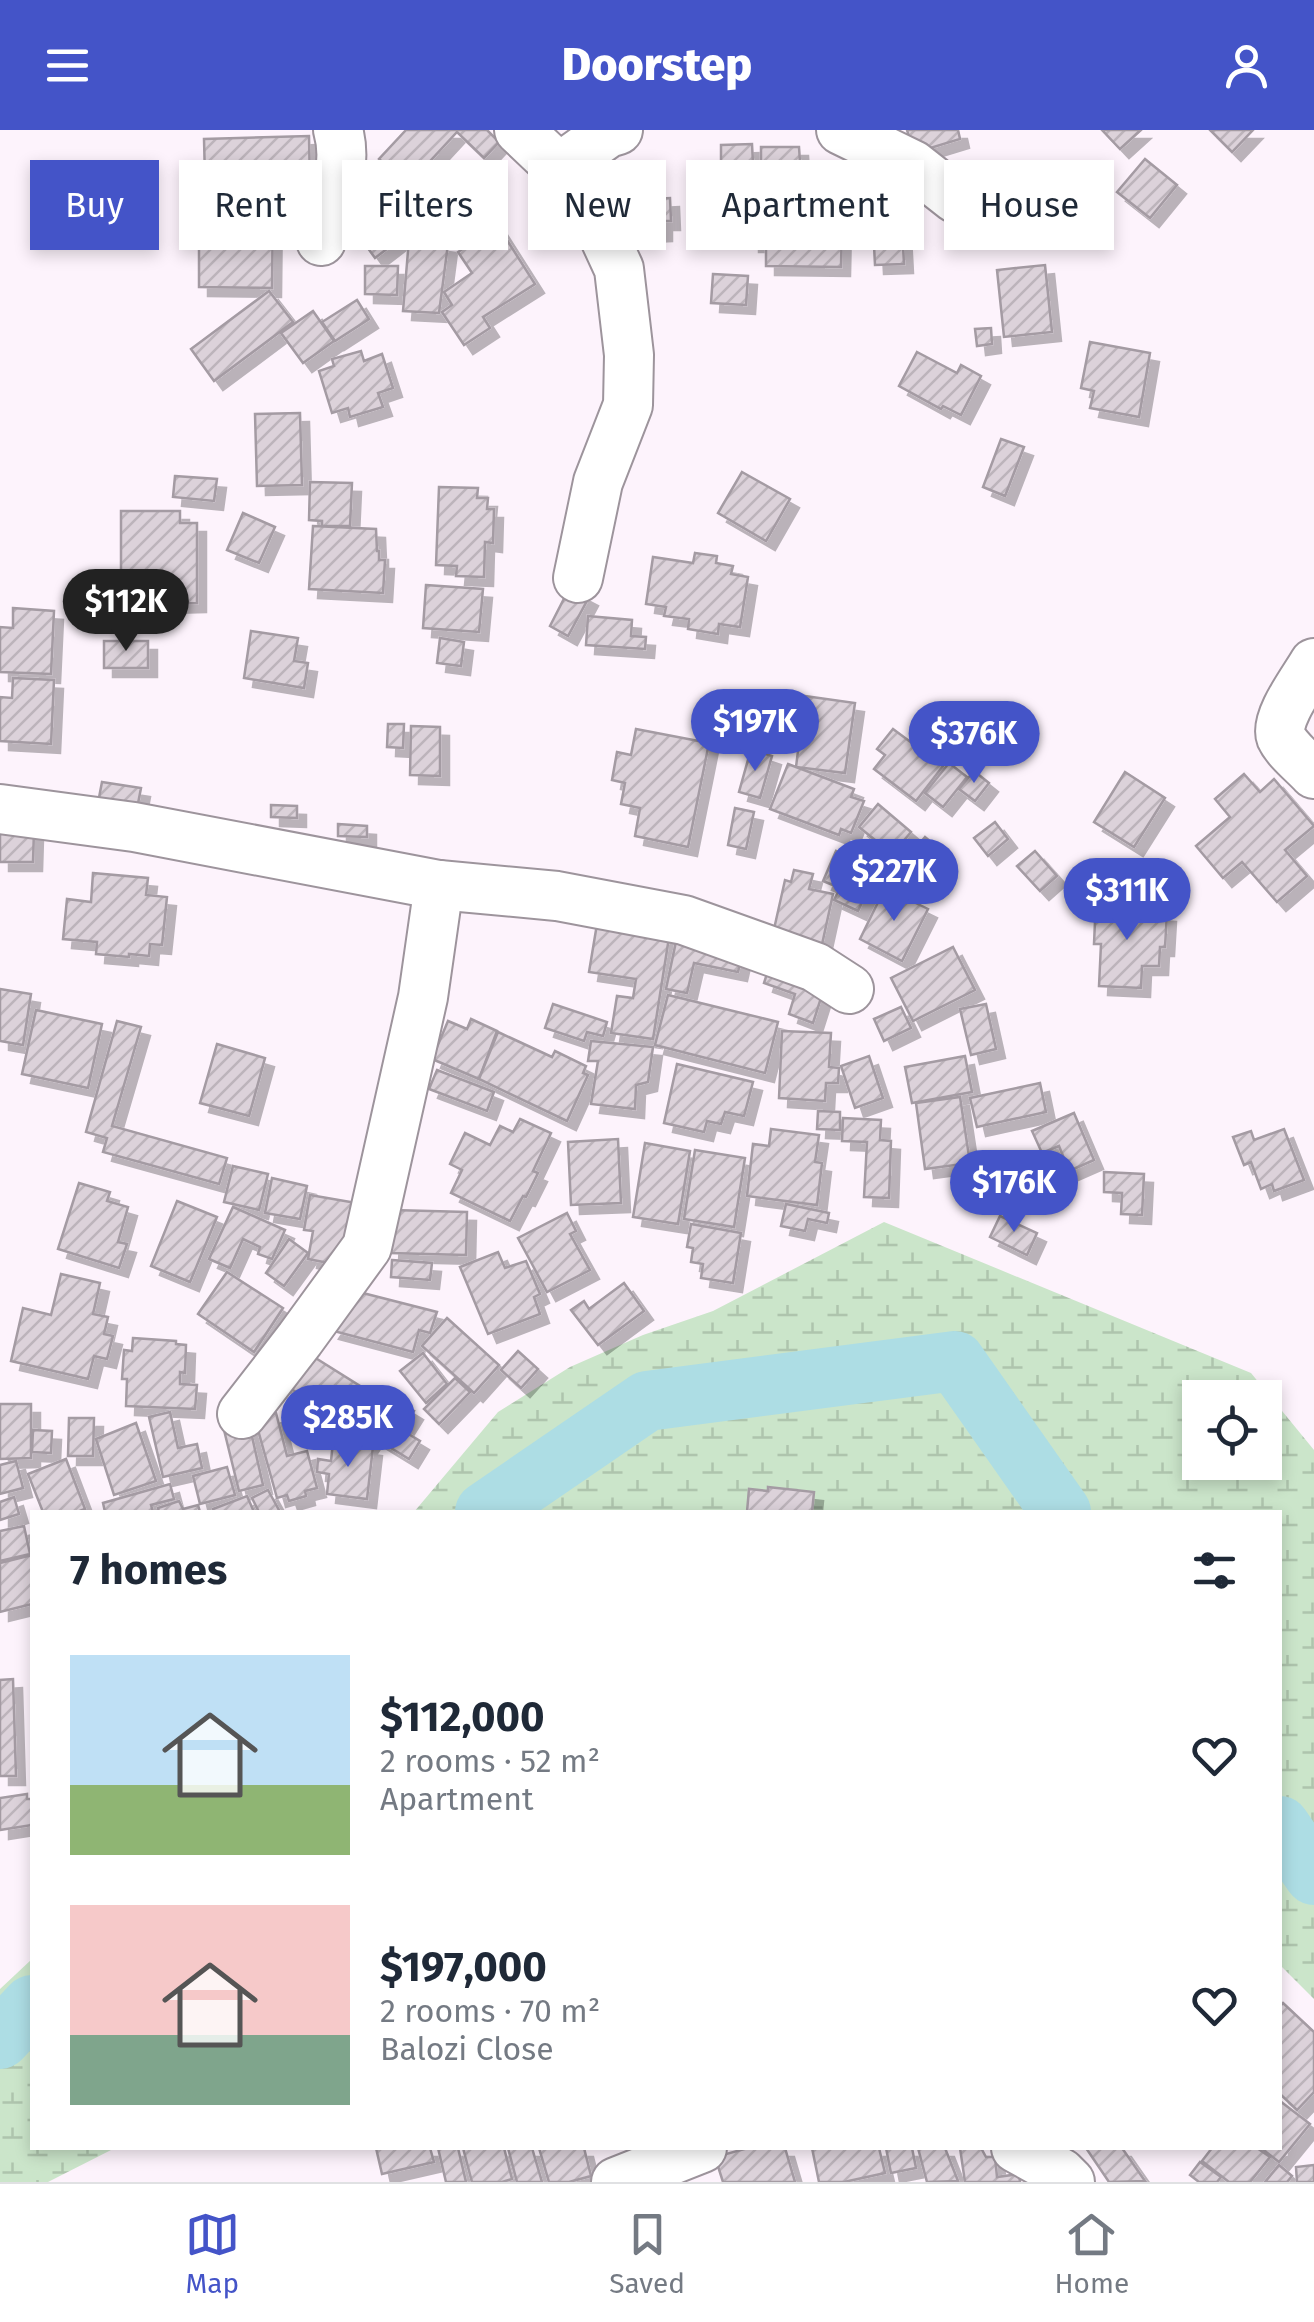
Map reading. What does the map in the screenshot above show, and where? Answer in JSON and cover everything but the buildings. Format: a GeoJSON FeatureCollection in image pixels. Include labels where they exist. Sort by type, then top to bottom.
{"type":"FeatureCollection","features":[{"type":"Feature","properties":{"kind":"street"},"geometry":{"type":"LineString","coordinates":[[322,238],[340,176],[343,146],[338,130]]}},
{"type":"Feature","properties":{"kind":"street"},"geometry":{"type":"LineString","coordinates":[[519,130],[551,160]]}},
{"type":"Feature","properties":{"kind":"street"},"geometry":{"type":"LineString","coordinates":[[570,160],[618,130]]}},
{"type":"Feature","properties":{"kind":"street"},"geometry":{"type":"LineString","coordinates":[[841,130],[913,165],[944,189]]}},
{"type":"Feature","properties":{"kind":"street"},"geometry":{"type":"LineString","coordinates":[[578,578],[598,482],[628,405],[629,355],[619,269],[610,250]]}},
{"type":"Feature","properties":{"kind":"street"},"geometry":{"type":"LineString","coordinates":[[1314,663],[1282,716],[1280,730],[1281,738],[1314,774]]}},
{"type":"Feature","properties":{"kind":"street"},"geometry":{"type":"LineString","coordinates":[[0,809],[134,827],[439,885],[556,896],[684,920],[815,967],[849,990]]}},
{"type":"Feature","properties":{"kind":"street"},"geometry":{"type":"LineString","coordinates":[[242,1414],[366,1247],[423,997],[439,885]]}},
{"type":"Feature","properties":{"kind":"street"},"geometry":{"type":"LineString","coordinates":[[616,2182],[697,2150]]}},
{"type":"Feature","properties":{"kind":"street"},"geometry":{"type":"LineString","coordinates":[[1020,2150],[1070,2182]]}},
{"type":"Feature","properties":{"kind":"green space"},"geometry":{"type":"Polygon","coordinates":[[[884,1222],[1251,1373],[1257,1380],[1182,1380],[1182,1480],[1282,1480],[1282,1411],[1314,1450],[1314,1999],[1282,1967],[1282,1510],[416,1510],[498,1412],[570,1367],[643,1335],[713,1311],[884,1222]]]}},
{"type":"Feature","properties":{"kind":"green space"},"geometry":{"type":"Polygon","coordinates":[[[30,1961],[30,2150],[111,2150],[48,2182],[0,2182],[0,1989],[30,1961]]]}},
{"type":"Feature","properties":{"kind":"waterway"},"geometry":{"type":"LineString","coordinates":[[488,1510],[647,1401],[955,1361],[1060,1510]]}},
{"type":"Feature","properties":{"kind":"waterway"},"geometry":{"type":"LineString","coordinates":[[1282,1829],[1314,1875]]}},
{"type":"Feature","properties":{"kind":"waterway"},"geometry":{"type":"LineString","coordinates":[[0,2039],[30,2007]]}}]}
